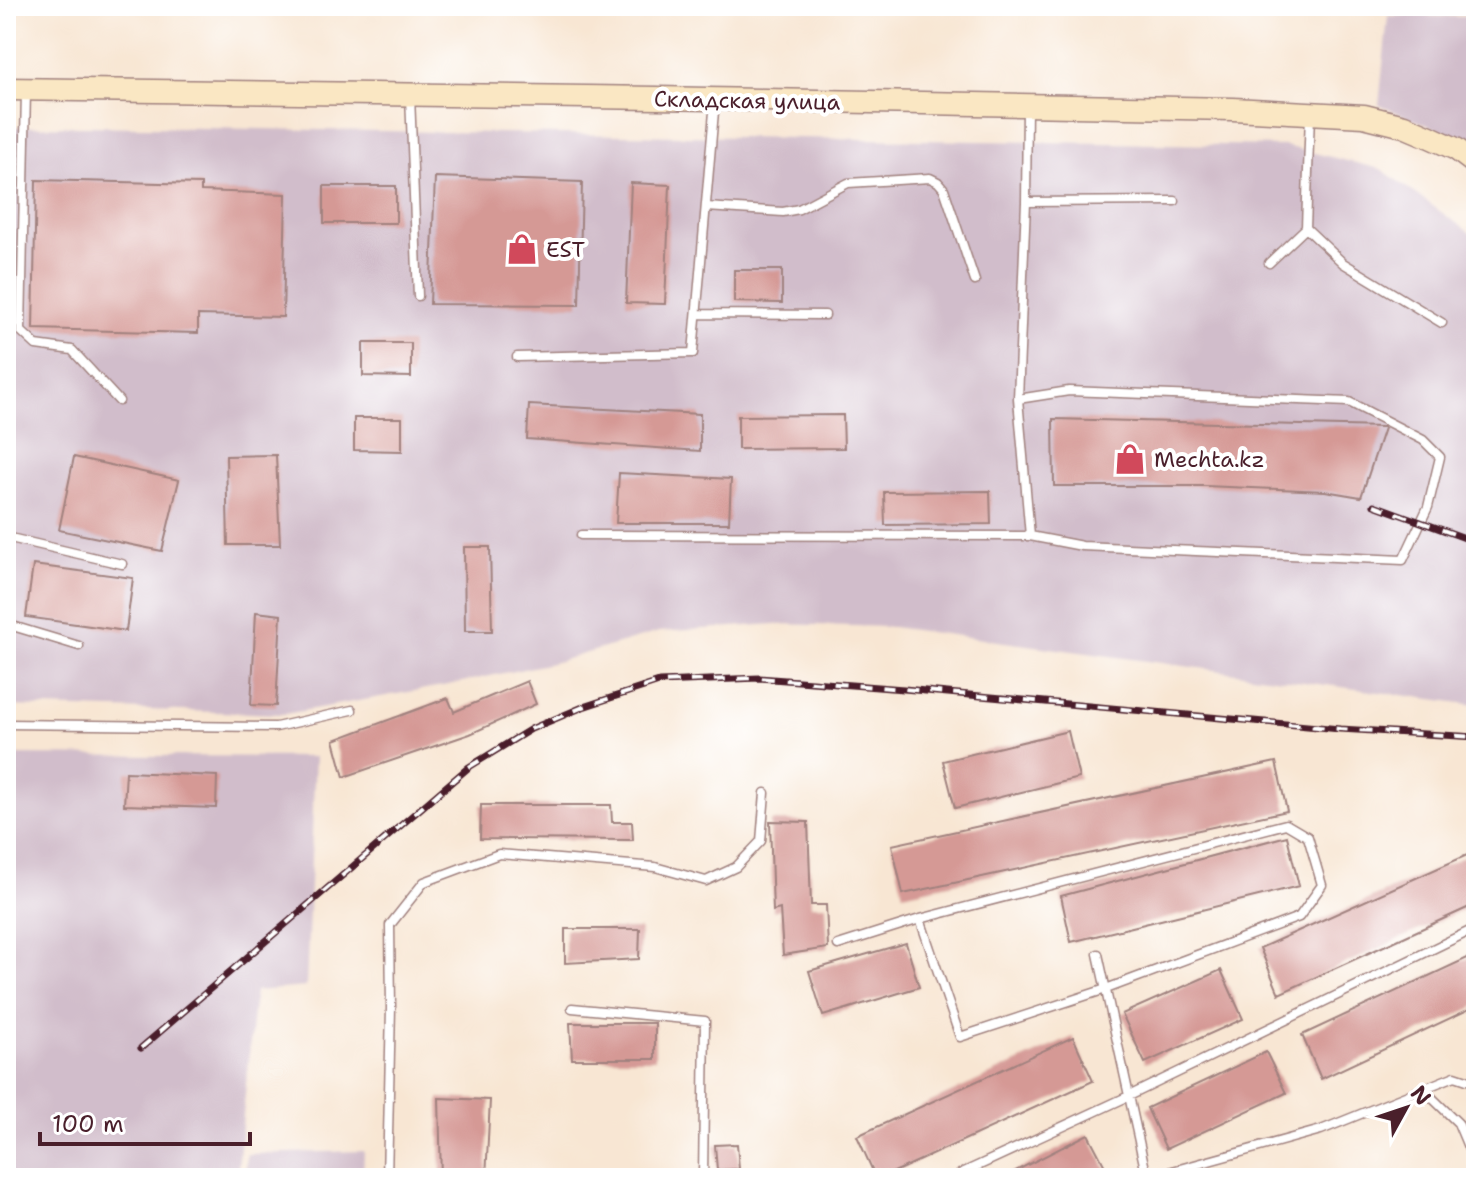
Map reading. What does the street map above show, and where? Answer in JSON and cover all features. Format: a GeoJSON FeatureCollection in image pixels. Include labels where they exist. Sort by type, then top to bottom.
{"type":"FeatureCollection","features":[{"type":"Feature","properties":{"kind":"main road","name":"Складская улица"},"geometry":{"type":"LineString","coordinates":[[16,90],[1233,109],[1364,116],[1404,126],[1456,149],[1476,164]]}},
{"type":"Feature","properties":{"kind":"lane"},"geometry":{"type":"LineString","coordinates":[[16,90],[21,331],[36,345],[72,350],[119,401]]}},
{"type":"Feature","properties":{"kind":"lane"},"geometry":{"type":"LineString","coordinates":[[410,95],[418,296]]}},
{"type":"Feature","properties":{"kind":"lane"},"geometry":{"type":"LineString","coordinates":[[517,357],[693,353],[715,99]]}},
{"type":"Feature","properties":{"kind":"lane"},"geometry":{"type":"LineString","coordinates":[[1027,106],[1018,399],[1030,536]]}},
{"type":"Feature","properties":{"kind":"lane"},"geometry":{"type":"LineString","coordinates":[[1269,263],[1306,228],[1310,113]]}},
{"type":"Feature","properties":{"kind":"lane"},"geometry":{"type":"LineString","coordinates":[[706,207],[783,212],[799,209],[848,183],[930,178],[944,189],[975,281]]}},
{"type":"Feature","properties":{"kind":"lane"},"geometry":{"type":"LineString","coordinates":[[1026,202],[1175,201]]}},
{"type":"Feature","properties":{"kind":"lane"},"geometry":{"type":"LineString","coordinates":[[1306,228],[1343,263],[1442,323]]}},
{"type":"Feature","properties":{"kind":"lane"},"geometry":{"type":"LineString","coordinates":[[697,314],[825,315]]}},
{"type":"Feature","properties":{"kind":"lane"},"geometry":{"type":"LineString","coordinates":[[581,535],[1030,536],[1082,546],[1403,560],[1428,507],[1440,457],[1423,440],[1349,402],[1069,391],[1018,399]]}},
{"type":"Feature","properties":{"kind":"lane"},"geometry":{"type":"LineString","coordinates":[[6,537],[122,564]]}},
{"type":"Feature","properties":{"kind":"lane"},"geometry":{"type":"LineString","coordinates":[[6,624],[79,646]]}},
{"type":"Feature","properties":{"kind":"lane"},"geometry":{"type":"LineString","coordinates":[[6,724],[276,727],[352,710]]}},
{"type":"Feature","properties":{"kind":"lane"},"geometry":{"type":"LineString","coordinates":[[387,1178],[390,925],[424,882],[499,854],[655,867],[706,881],[736,867],[761,841],[765,793]]}},
{"type":"Feature","properties":{"kind":"lane"},"geometry":{"type":"LineString","coordinates":[[838,945],[920,919],[1286,824],[1308,837],[1322,885],[1299,917],[1106,989],[960,1037],[920,919]]}},
{"type":"Feature","properties":{"kind":"lane"},"geometry":{"type":"LineString","coordinates":[[960,1174],[1476,928]]}},
{"type":"Feature","properties":{"kind":"lane"},"geometry":{"type":"LineString","coordinates":[[1098,954],[1147,1178],[1321,1130],[1455,1076],[1476,1083]]}},
{"type":"Feature","properties":{"kind":"lane"},"geometry":{"type":"LineString","coordinates":[[572,1008],[705,1021],[703,1178]]}},
{"type":"Feature","properties":{"kind":"lane"},"geometry":{"type":"LineString","coordinates":[[1423,1089],[1458,1123],[1476,1166]]}},
{"type":"Feature","properties":{"kind":"shaded area"},"geometry":{"type":"Polygon","coordinates":[[[1388,16],[1476,17],[1476,145],[1379,105],[1388,16]]]}},
{"type":"Feature","properties":{"kind":"shaded area"},"geometry":{"type":"Polygon","coordinates":[[[6,127],[1285,146],[1381,169],[1476,237],[1476,705],[892,627],[775,624],[659,632],[556,662],[285,714],[6,706],[6,127]]]}},
{"type":"Feature","properties":{"kind":"shaded area"},"geometry":{"type":"Polygon","coordinates":[[[6,755],[315,757],[306,987],[255,991],[237,1178],[6,1178],[6,755]]]}},
{"type":"Feature","properties":{"kind":"shaded area"},"geometry":{"type":"Polygon","coordinates":[[[364,1151],[363,1178],[245,1178],[247,1154],[364,1151]]]}},
{"type":"Feature","properties":{"kind":"building"},"geometry":{"type":"Polygon","coordinates":[[[435,177],[582,182],[579,305],[430,304],[435,177]]]}},
{"type":"Feature","properties":{"kind":"building"},"geometry":{"type":"Polygon","coordinates":[[[36,180],[201,184],[201,191],[286,194],[283,317],[198,315],[198,333],[33,329],[36,180]]]}},
{"type":"Feature","properties":{"kind":"building"},"geometry":{"type":"Polygon","coordinates":[[[631,183],[670,185],[665,304],[626,303],[631,183]]]}},
{"type":"Feature","properties":{"kind":"building"},"geometry":{"type":"Polygon","coordinates":[[[324,186],[396,186],[396,223],[324,223],[324,186]]]}},
{"type":"Feature","properties":{"kind":"building"},"geometry":{"type":"Polygon","coordinates":[[[734,270],[782,270],[782,303],[734,302],[734,270]]]}},
{"type":"Feature","properties":{"kind":"building"},"geometry":{"type":"Polygon","coordinates":[[[363,343],[411,343],[411,377],[363,376],[363,343]]]}},
{"type":"Feature","properties":{"kind":"building"},"geometry":{"type":"Polygon","coordinates":[[[529,405],[700,414],[700,451],[527,439],[529,405]]]}},
{"type":"Feature","properties":{"kind":"building"},"geometry":{"type":"Polygon","coordinates":[[[843,415],[844,448],[738,449],[738,416],[843,415]]]}},
{"type":"Feature","properties":{"kind":"building"},"geometry":{"type":"Polygon","coordinates":[[[354,418],[402,418],[402,451],[354,450],[354,418]]]}},
{"type":"Feature","properties":{"kind":"building"},"geometry":{"type":"Polygon","coordinates":[[[1053,419],[1384,428],[1361,497],[1325,491],[1205,486],[1054,486],[1053,419]]]}},
{"type":"Feature","properties":{"kind":"building"},"geometry":{"type":"Polygon","coordinates":[[[276,455],[280,545],[228,545],[226,456],[276,455]]]}},
{"type":"Feature","properties":{"kind":"building"},"geometry":{"type":"Polygon","coordinates":[[[74,457],[179,480],[162,551],[59,530],[74,457]]]}},
{"type":"Feature","properties":{"kind":"building"},"geometry":{"type":"Polygon","coordinates":[[[619,473],[731,479],[729,523],[616,523],[619,473]]]}},
{"type":"Feature","properties":{"kind":"building"},"geometry":{"type":"Polygon","coordinates":[[[990,491],[991,524],[885,525],[884,492],[990,491]]]}},
{"type":"Feature","properties":{"kind":"building"},"geometry":{"type":"Polygon","coordinates":[[[464,547],[490,547],[492,631],[465,631],[464,547]]]}},
{"type":"Feature","properties":{"kind":"building"},"geometry":{"type":"Polygon","coordinates":[[[33,565],[133,578],[126,631],[26,617],[33,565]]]}},
{"type":"Feature","properties":{"kind":"building"},"geometry":{"type":"Polygon","coordinates":[[[256,612],[281,615],[276,706],[251,705],[256,612]]]}},
{"type":"Feature","properties":{"kind":"building"},"geometry":{"type":"Polygon","coordinates":[[[527,681],[536,704],[470,734],[344,777],[334,740],[448,698],[454,712],[527,681]]]}},
{"type":"Feature","properties":{"kind":"building"},"geometry":{"type":"Polygon","coordinates":[[[1068,731],[1079,778],[955,808],[943,761],[1068,731]]]}},
{"type":"Feature","properties":{"kind":"building"},"geometry":{"type":"Polygon","coordinates":[[[1276,762],[1287,811],[903,894],[892,845],[1276,762]]]}},
{"type":"Feature","properties":{"kind":"building"},"geometry":{"type":"Polygon","coordinates":[[[126,772],[217,776],[216,808],[124,805],[126,772]]]}},
{"type":"Feature","properties":{"kind":"building"},"geometry":{"type":"Polygon","coordinates":[[[481,805],[611,805],[612,822],[632,822],[633,840],[480,839],[481,805]]]}},
{"type":"Feature","properties":{"kind":"building"},"geometry":{"type":"Polygon","coordinates":[[[770,821],[808,822],[811,905],[826,905],[828,948],[783,955],[780,909],[773,911],[770,821]]]}},
{"type":"Feature","properties":{"kind":"building"},"geometry":{"type":"Polygon","coordinates":[[[1287,836],[1299,886],[1071,942],[1061,896],[1287,836]]]}},
{"type":"Feature","properties":{"kind":"building"},"geometry":{"type":"Polygon","coordinates":[[[1476,851],[1476,904],[1279,994],[1260,948],[1476,851]]]}},
{"type":"Feature","properties":{"kind":"building"},"geometry":{"type":"Polygon","coordinates":[[[565,929],[640,929],[639,959],[565,963],[565,929]]]}},
{"type":"Feature","properties":{"kind":"building"},"geometry":{"type":"Polygon","coordinates":[[[906,943],[919,987],[823,1016],[809,971],[906,943]]]}},
{"type":"Feature","properties":{"kind":"building"},"geometry":{"type":"Polygon","coordinates":[[[1476,954],[1476,1006],[1321,1079],[1302,1035],[1476,954]]]}},
{"type":"Feature","properties":{"kind":"building"},"geometry":{"type":"Polygon","coordinates":[[[1221,970],[1243,1019],[1145,1063],[1122,1014],[1221,970]]]}},
{"type":"Feature","properties":{"kind":"building"},"geometry":{"type":"Polygon","coordinates":[[[570,1023],[655,1023],[655,1059],[572,1059],[570,1023]]]}},
{"type":"Feature","properties":{"kind":"building"},"geometry":{"type":"Polygon","coordinates":[[[1073,1037],[1093,1081],[876,1178],[857,1136],[1073,1037]]]}},
{"type":"Feature","properties":{"kind":"building"},"geometry":{"type":"Polygon","coordinates":[[[1266,1052],[1286,1093],[1166,1149],[1147,1108],[1266,1052]]]}},
{"type":"Feature","properties":{"kind":"building"},"geometry":{"type":"Polygon","coordinates":[[[439,1098],[490,1100],[486,1178],[441,1178],[439,1098]]]}},
{"type":"Feature","properties":{"kind":"building"},"geometry":{"type":"Polygon","coordinates":[[[1088,1134],[1111,1178],[1002,1178],[1088,1134]]]}},
{"type":"Feature","properties":{"kind":"building"},"geometry":{"type":"Polygon","coordinates":[[[737,1144],[739,1169],[717,1170],[715,1145],[737,1144]]]}},
{"type":"Feature","properties":{"kind":"railway"},"geometry":{"type":"LineString","coordinates":[[1374,505],[1476,542]]}},
{"type":"Feature","properties":{"kind":"railway"},"geometry":{"type":"LineString","coordinates":[[141,1048],[469,767],[531,729],[583,707],[659,682],[759,678],[1340,729],[1476,737]]}},
{"type":"Feature","properties":{"kind":"place","name":"EST"},"geometry":{"type":"Point","coordinates":[522,249]}},
{"type":"Feature","properties":{"kind":"place","name":"Mechta.kz"},"geometry":{"type":"Point","coordinates":[1130,459]}}]}
